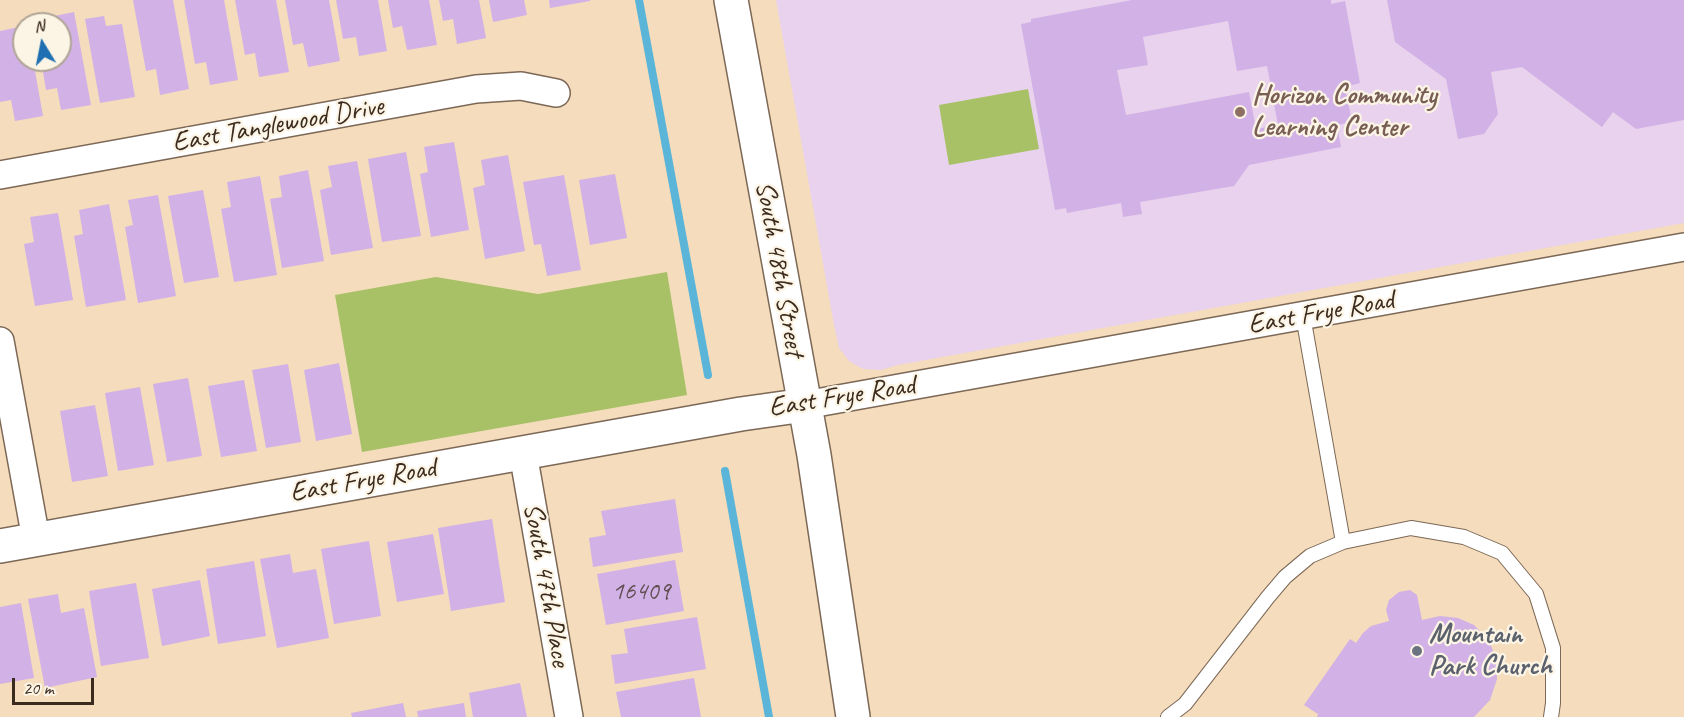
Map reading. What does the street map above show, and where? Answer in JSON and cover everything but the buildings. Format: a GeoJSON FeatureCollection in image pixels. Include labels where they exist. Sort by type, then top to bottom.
{"type":"FeatureCollection","features":[{"type":"Feature","properties":{"kind":"street","name":"South 48th Street"},"geometry":{"type":"LineString","coordinates":[[731,0],[805,405],[853,717]]}},
{"type":"Feature","properties":{"kind":"street","name":"East Tanglewood Drive"},"geometry":{"type":"LineString","coordinates":[[0,175],[476,89],[521,86],[556,93]]}},
{"type":"Feature","properties":{"kind":"street","name":"East Frye Road"},"geometry":{"type":"LineString","coordinates":[[0,546],[741,414],[805,405],[1684,247]]}},
{"type":"Feature","properties":{"kind":"street"},"geometry":{"type":"LineString","coordinates":[[0,341],[36,539]]}},
{"type":"Feature","properties":{"kind":"street","name":"South 47th Place"},"geometry":{"type":"LineString","coordinates":[[523,453],[569,717]]}},
{"type":"Feature","properties":{"kind":"lane"},"geometry":{"type":"LineString","coordinates":[[1303,316],[1343,542]]}},
{"type":"Feature","properties":{"kind":"lane"},"geometry":{"type":"LineString","coordinates":[[1168,717],[1185,704],[1285,577],[1310,556],[1343,542],[1411,528],[1464,537],[1502,553],[1536,594],[1553,648],[1551,717]]}},
{"type":"Feature","properties":{"kind":"shaded area","name":"Horizon Community Learning Center"},"geometry":{"type":"Polygon","coordinates":[[[776,0],[1684,0],[1684,223],[898,365],[881,370],[863,369],[849,361],[839,348],[776,0]]]}},
{"type":"Feature","properties":{"kind":"green space"},"geometry":{"type":"Polygon","coordinates":[[[1028,89],[1039,149],[949,165],[939,105],[1028,89]]]}},
{"type":"Feature","properties":{"kind":"green space"},"geometry":{"type":"Polygon","coordinates":[[[667,272],[687,395],[362,452],[335,295],[436,277],[538,294],[667,272]]]}},
{"type":"Feature","properties":{"kind":"waterway"},"geometry":{"type":"LineString","coordinates":[[639,0],[708,375]]}},
{"type":"Feature","properties":{"kind":"waterway"},"geometry":{"type":"LineString","coordinates":[[725,471],[769,717]]}},
{"type":"Feature","properties":{"kind":"place","name":"Horizon Community Learning Center"},"geometry":{"type":"Point","coordinates":[1240,112]}},
{"type":"Feature","properties":{"kind":"place","name":"Mountain Park Church"},"geometry":{"type":"Point","coordinates":[1417,651]}}]}
